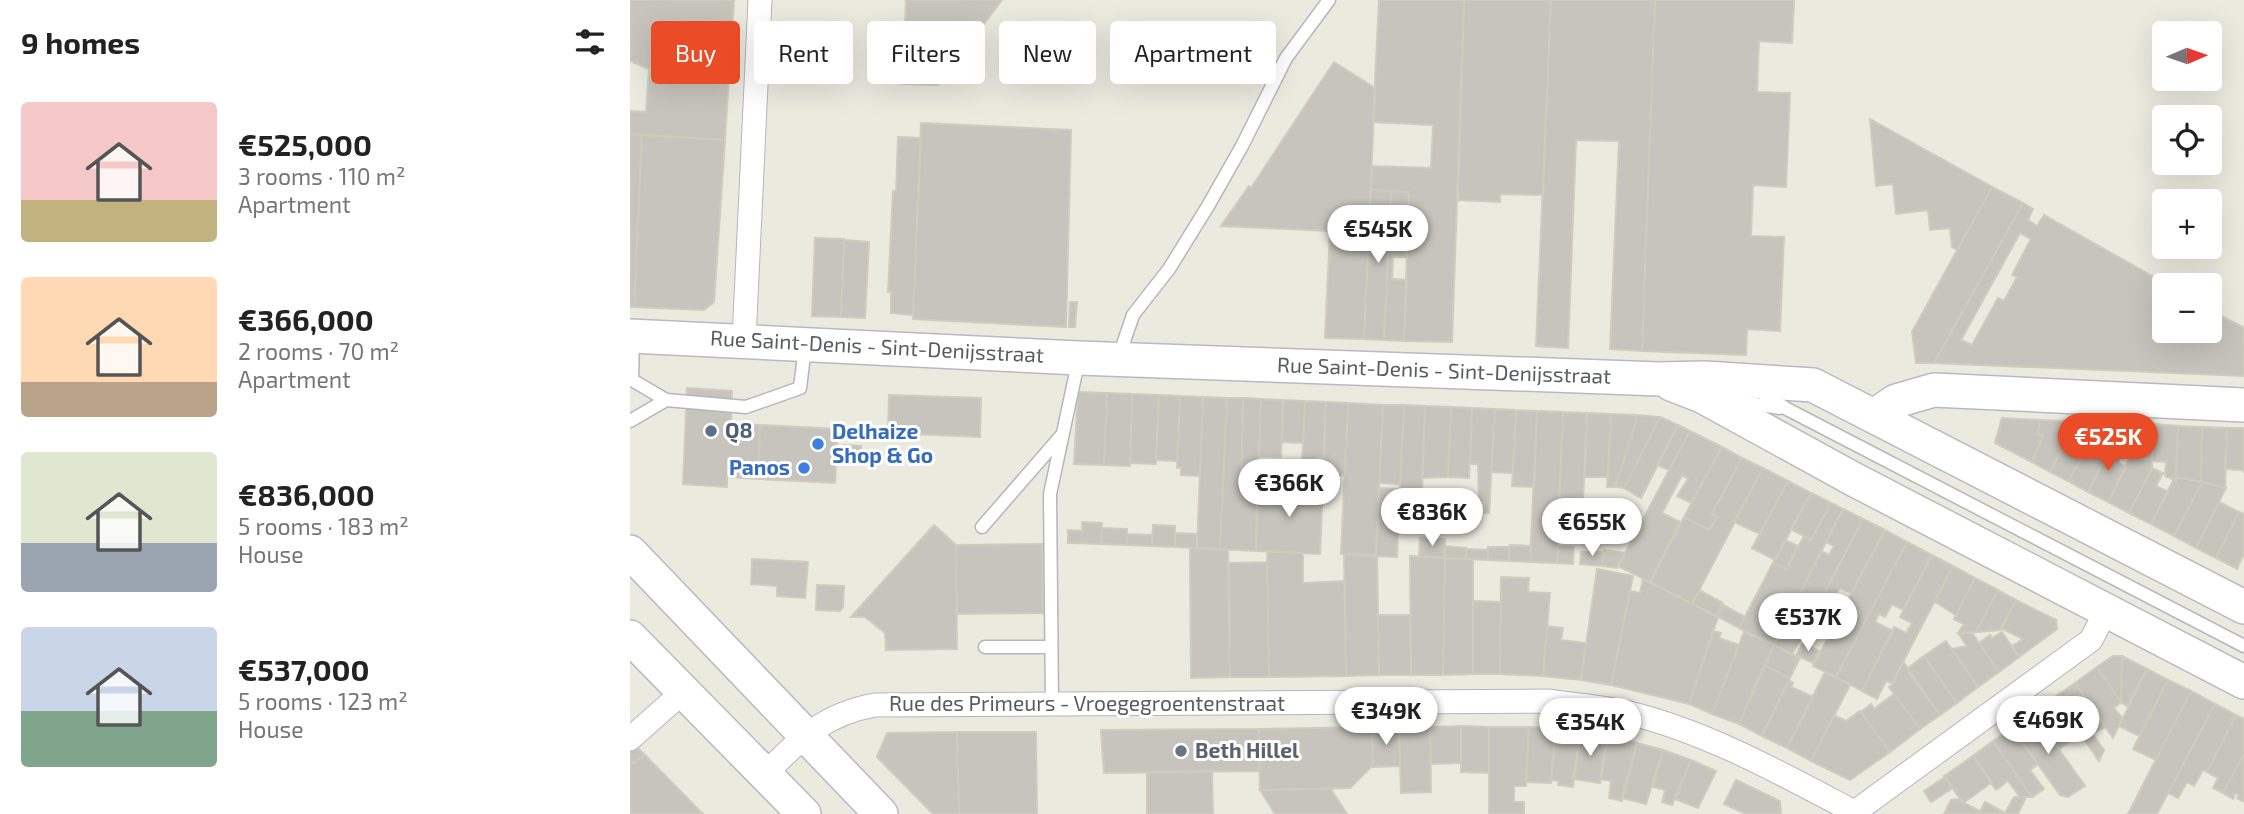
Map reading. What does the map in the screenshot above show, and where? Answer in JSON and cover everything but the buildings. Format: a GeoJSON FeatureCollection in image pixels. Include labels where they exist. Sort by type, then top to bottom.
{"type":"FeatureCollection","features":[{"type":"Feature","properties":{"kind":"main road","name":"Rue Saint-Denis - Sint-Denijsstraat"},"geometry":{"type":"LineString","coordinates":[[631,336],[1079,358],[1659,379],[1705,378],[1813,385],[2244,607]]}},
{"type":"Feature","properties":{"kind":"main road"},"geometry":{"type":"LineString","coordinates":[[1659,379],[1702,396],[1855,480],[2244,682]]}},
{"type":"Feature","properties":{"kind":"main road"},"geometry":{"type":"LineString","coordinates":[[1874,416],[1896,401],[1934,390],[2244,405]]}},
{"type":"Feature","properties":{"kind":"main road"},"geometry":{"type":"LineString","coordinates":[[630,552],[881,814]]}},
{"type":"Feature","properties":{"kind":"main road"},"geometry":{"type":"LineString","coordinates":[[630,637],[804,814]]}},
{"type":"Feature","properties":{"kind":"street"},"geometry":{"type":"LineString","coordinates":[[744,340],[761,0]]}},
{"type":"Feature","properties":{"kind":"street"},"geometry":{"type":"LineString","coordinates":[[1855,813],[2091,640],[2106,611]]}},
{"type":"Feature","properties":{"kind":"street"},"geometry":{"type":"LineString","coordinates":[[630,739],[684,691]]}},
{"type":"Feature","properties":{"kind":"street","name":"Rue des Primeurs - Vroegegroentenstraat"},"geometry":{"type":"LineString","coordinates":[[765,774],[804,735],[850,709],[875,705],[1549,701],[1628,713],[1703,737],[1796,780],[1855,813]]}},
{"type":"Feature","properties":{"kind":"lane"},"geometry":{"type":"LineString","coordinates":[[1118,359],[1133,315],[1169,269],[1242,146],[1286,58],[1329,0]]}},
{"type":"Feature","properties":{"kind":"lane"},"geometry":{"type":"LineString","coordinates":[[631,336],[632,380],[666,400],[746,407],[800,388],[806,343]]}},
{"type":"Feature","properties":{"kind":"lane"},"geometry":{"type":"LineString","coordinates":[[1052,704],[1050,494],[1079,358]]}},
{"type":"Feature","properties":{"kind":"lane"},"geometry":{"type":"LineString","coordinates":[[1744,381],[1787,409],[2244,646]]}},
{"type":"Feature","properties":{"kind":"lane"},"geometry":{"type":"LineString","coordinates":[[1702,396],[1787,409]]}},
{"type":"Feature","properties":{"kind":"lane"},"geometry":{"type":"LineString","coordinates":[[630,421],[666,400]]}},
{"type":"Feature","properties":{"kind":"lane"},"geometry":{"type":"LineString","coordinates":[[982,527],[1062,435]]}},
{"type":"Feature","properties":{"kind":"lane"},"geometry":{"type":"LineString","coordinates":[[985,647],[1051,647]]}},
{"type":"Feature","properties":{"kind":"place","name":"Q8"},"geometry":{"type":"Point","coordinates":[711,431]}},
{"type":"Feature","properties":{"kind":"place","name":"Delhaize Shop & Go"},"geometry":{"type":"Point","coordinates":[818,444]}},
{"type":"Feature","properties":{"kind":"place","name":"Panos"},"geometry":{"type":"Point","coordinates":[804,468]}},
{"type":"Feature","properties":{"kind":"place","name":"Beth Hillel"},"geometry":{"type":"Point","coordinates":[1181,751]}}]}
